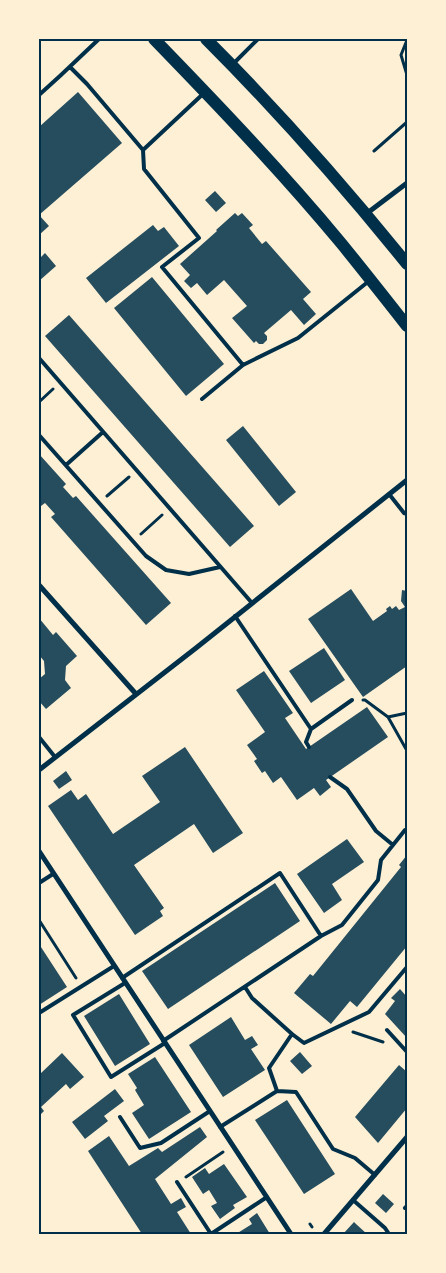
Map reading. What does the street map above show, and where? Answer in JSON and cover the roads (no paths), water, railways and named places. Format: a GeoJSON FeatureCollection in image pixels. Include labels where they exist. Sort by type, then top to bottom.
{"type":"FeatureCollection","features":[{"type":"Feature","properties":{"kind":"main road"},"geometry":{"type":"LineString","coordinates":[[154,39],[206,92],[277,170],[340,242],[407,326]]}},
{"type":"Feature","properties":{"kind":"main road"},"geometry":{"type":"LineString","coordinates":[[206,39],[232,64],[366,214],[407,264]]}},
{"type":"Feature","properties":{"kind":"street"},"geometry":{"type":"LineString","coordinates":[[366,214],[407,183]]}},
{"type":"Feature","properties":{"kind":"street"},"geometry":{"type":"LineString","coordinates":[[39,770],[407,480]]}},
{"type":"Feature","properties":{"kind":"street"},"geometry":{"type":"LineString","coordinates":[[39,585],[136,694]]}},
{"type":"Feature","properties":{"kind":"street"},"geometry":{"type":"LineString","coordinates":[[39,851],[291,1234]]}},
{"type":"Feature","properties":{"kind":"street"},"geometry":{"type":"LineString","coordinates":[[324,1234],[407,1139]]}},
{"type":"Feature","properties":{"kind":"lane"},"geometry":{"type":"LineString","coordinates":[[39,95],[99,39]]}},
{"type":"Feature","properties":{"kind":"lane"},"geometry":{"type":"LineString","coordinates":[[232,64],[258,39]]}},
{"type":"Feature","properties":{"kind":"lane"},"geometry":{"type":"LineString","coordinates":[[70,67],[144,150],[144,169],[199,238],[162,267],[243,365]]}},
{"type":"Feature","properties":{"kind":"lane"},"geometry":{"type":"LineString","coordinates":[[144,150],[206,92]]}},
{"type":"Feature","properties":{"kind":"lane"},"geometry":{"type":"LineString","coordinates":[[202,399],[243,365],[298,338],[371,280]]}},
{"type":"Feature","properties":{"kind":"lane"},"geometry":{"type":"LineString","coordinates":[[39,358],[252,603]]}},
{"type":"Feature","properties":{"kind":"lane"},"geometry":{"type":"LineString","coordinates":[[66,465],[103,432]]}},
{"type":"Feature","properties":{"kind":"lane"},"geometry":{"type":"LineString","coordinates":[[39,435],[146,556],[166,570],[189,574],[220,567]]}},
{"type":"Feature","properties":{"kind":"lane"},"geometry":{"type":"LineString","coordinates":[[389,494],[407,514]]}},
{"type":"Feature","properties":{"kind":"lane"},"geometry":{"type":"LineString","coordinates":[[235,616],[311,729]]}},
{"type":"Feature","properties":{"kind":"lane"},"geometry":{"type":"LineString","coordinates":[[309,747],[306,742],[311,729],[352,700]]}},
{"type":"Feature","properties":{"kind":"lane"},"geometry":{"type":"LineString","coordinates":[[39,737],[56,758]]}},
{"type":"Feature","properties":{"kind":"lane"},"geometry":{"type":"LineString","coordinates":[[330,777],[347,789],[376,831],[393,845]]}},
{"type":"Feature","properties":{"kind":"lane"},"geometry":{"type":"LineString","coordinates":[[321,936],[280,873],[74,1015],[111,1076],[321,936],[342,925],[378,880],[381,860],[405,830],[407,832]]}},
{"type":"Feature","properties":{"kind":"lane"},"geometry":{"type":"LineString","coordinates":[[39,883],[53,874]]}},
{"type":"Feature","properties":{"kind":"lane"},"geometry":{"type":"LineString","coordinates":[[39,1013],[114,966]]}},
{"type":"Feature","properties":{"kind":"lane"},"geometry":{"type":"LineString","coordinates":[[245,987],[252,998],[304,1043],[369,1012],[407,967]]}},
{"type":"Feature","properties":{"kind":"lane"},"geometry":{"type":"LineString","coordinates":[[387,1030],[406,1050]]}},
{"type":"Feature","properties":{"kind":"lane"},"geometry":{"type":"LineString","coordinates":[[276,1091],[269,1068],[292,1034]]}},
{"type":"Feature","properties":{"kind":"lane"},"geometry":{"type":"LineString","coordinates":[[220,1127],[276,1091],[296,1092],[333,1149],[355,1158],[375,1175]]}},
{"type":"Feature","properties":{"kind":"lane"},"geometry":{"type":"LineString","coordinates":[[120,1117],[140,1148],[161,1142],[210,1111]]}},
{"type":"Feature","properties":{"kind":"lane"},"geometry":{"type":"LineString","coordinates":[[177,1182],[211,1234],[267,1197]]}},
{"type":"Feature","properties":{"kind":"lane"},"geometry":{"type":"LineString","coordinates":[[353,1200],[385,1228],[389,1234]]}}]}
